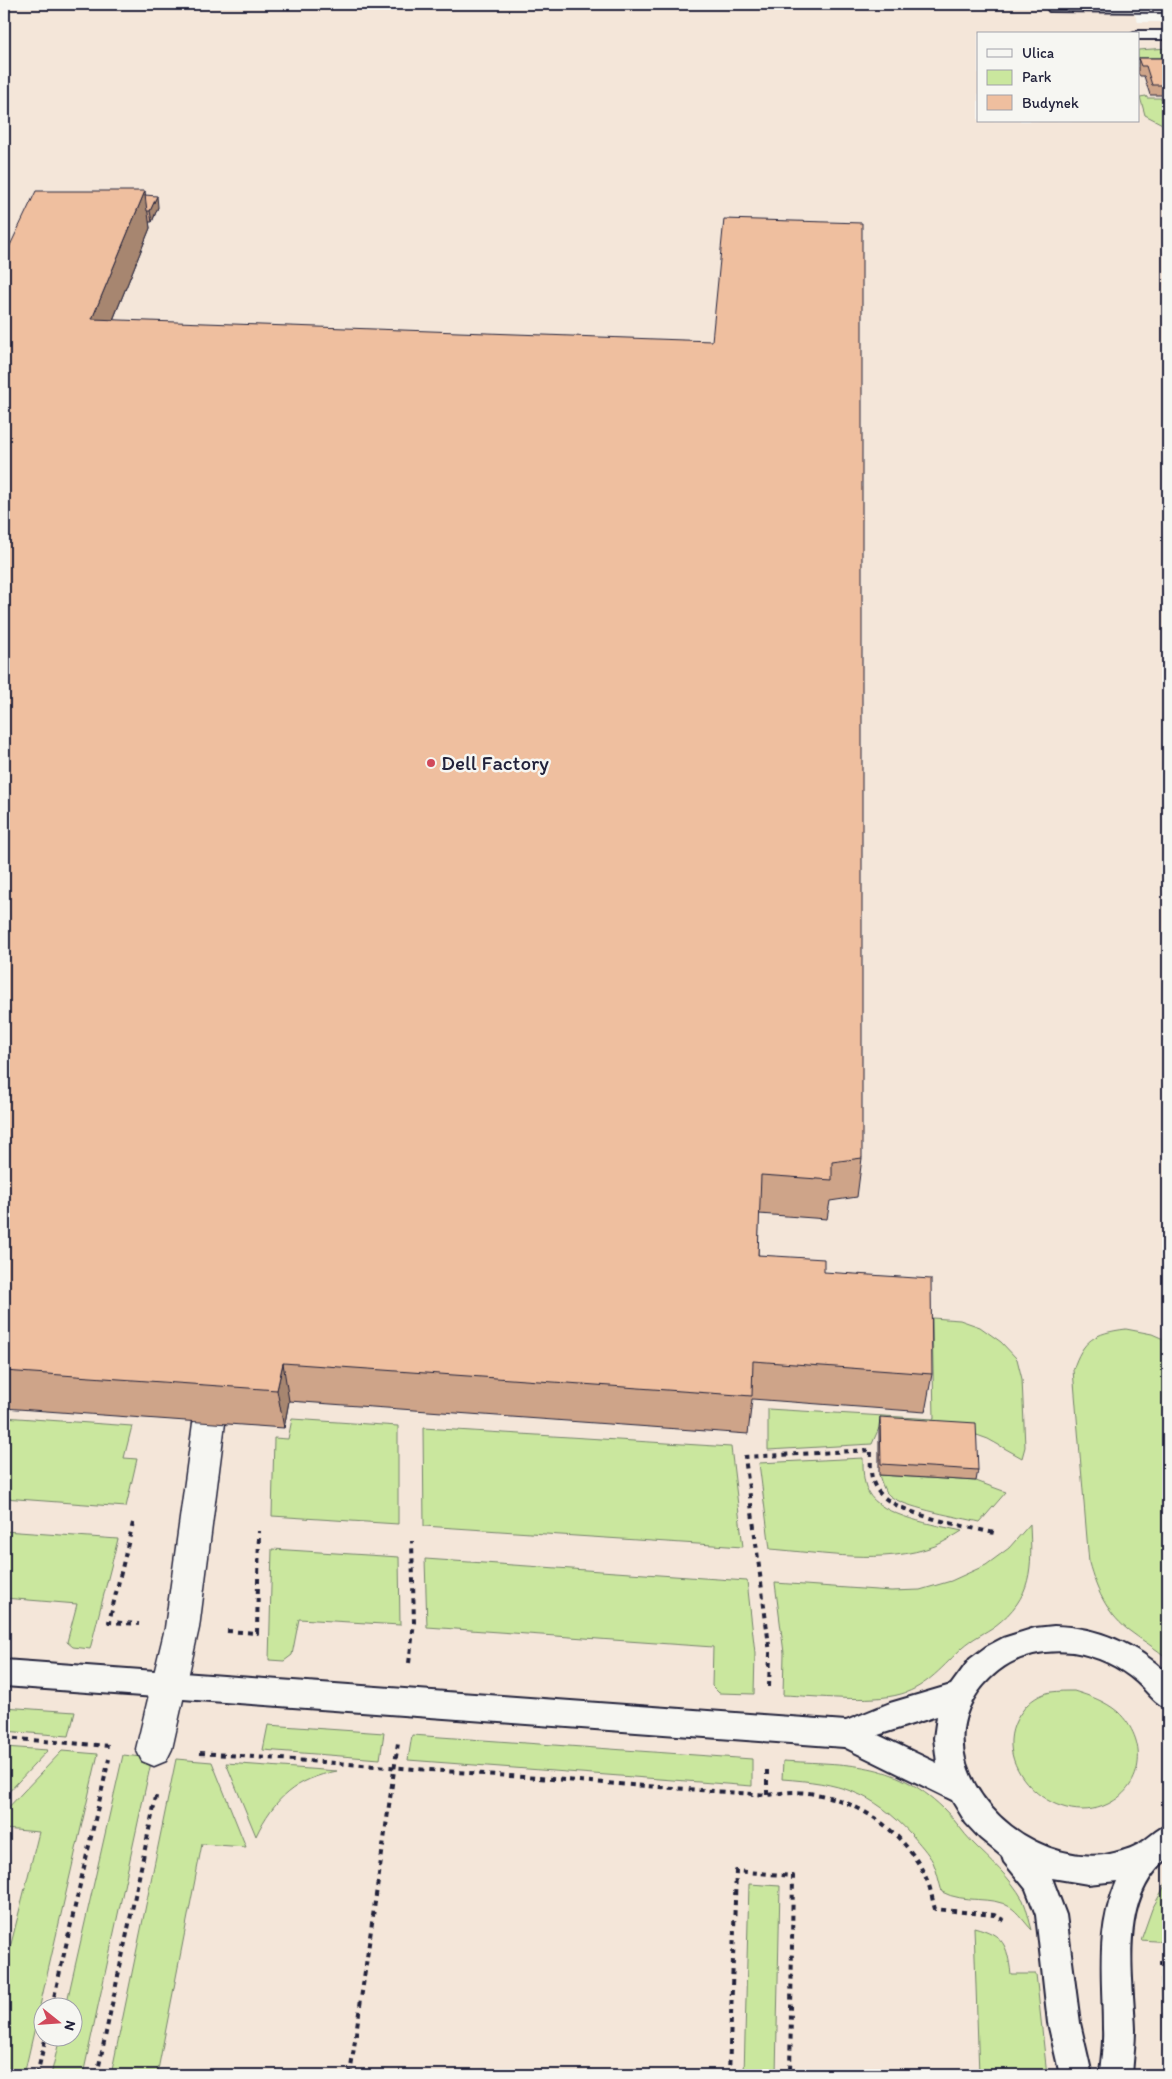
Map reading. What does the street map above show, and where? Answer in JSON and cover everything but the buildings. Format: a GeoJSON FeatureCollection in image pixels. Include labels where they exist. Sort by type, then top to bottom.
{"type":"FeatureCollection","features":[{"type":"Feature","properties":{"kind":"street"},"geometry":{"type":"LineString","coordinates":[[160,1750],[169,1684],[182,1628],[209,1423]]}},
{"type":"Feature","properties":{"kind":"lane"},"geometry":{"type":"LineString","coordinates":[[1054,8],[1168,8]]}},
{"type":"Feature","properties":{"kind":"lane"},"geometry":{"type":"LineString","coordinates":[[1140,35],[1168,35]]}},
{"type":"Feature","properties":{"kind":"lane"},"geometry":{"type":"LineString","coordinates":[[1076,2075],[1064,2023],[1051,1915],[1038,1880],[1010,1845],[982,1820],[962,1790],[950,1757],[949,1724],[959,1695],[976,1670],[1002,1651],[1032,1641],[1065,1639],[1099,1645],[1132,1661],[1159,1683],[1168,1695]]}},
{"type":"Feature","properties":{"kind":"lane"},"geometry":{"type":"LineString","coordinates":[[4,1673],[847,1734],[886,1755],[922,1769],[962,1790]]}},
{"type":"Feature","properties":{"kind":"lane"},"geometry":{"type":"LineString","coordinates":[[847,1734],[890,1716],[959,1695]]}},
{"type":"Feature","properties":{"kind":"lane"},"geometry":{"type":"LineString","coordinates":[[1010,1845],[1044,1862],[1080,1870],[1116,1868],[1158,1848]]}},
{"type":"Feature","properties":{"kind":"lane"},"geometry":{"type":"LineString","coordinates":[[1116,2075],[1120,2028],[1115,1960],[1118,1923],[1127,1889],[1158,1848]]}},
{"type":"Feature","properties":{"kind":"path"},"geometry":{"type":"LineString","coordinates":[[767,1795],[770,1653],[746,1457],[871,1450],[872,1478],[876,1491],[888,1503],[904,1510],[994,1533]]}},
{"type":"Feature","properties":{"kind":"path"},"geometry":{"type":"LineString","coordinates":[[350,2075],[414,1623],[412,1541]]}},
{"type":"Feature","properties":{"kind":"path"},"geometry":{"type":"LineString","coordinates":[[4,1738],[112,1746],[54,1996]]}},
{"type":"Feature","properties":{"kind":"path"},"geometry":{"type":"LineString","coordinates":[[97,2075],[160,1750],[767,1795],[796,1792],[827,1796],[856,1806],[889,1827],[910,1851],[927,1880],[935,1909],[994,1915],[1008,1922],[1012,1928]]}},
{"type":"Feature","properties":{"kind":"path"},"geometry":{"type":"LineString","coordinates":[[729,2075],[736,1871],[793,1876],[790,2075]]}},
{"type":"Feature","properties":{"kind":"path"},"geometry":{"type":"LineString","coordinates":[[37,2075],[44,2046]]}},
{"type":"Feature","properties":{"kind":"shaded area"},"geometry":{"type":"Polygon","coordinates":[[[4,4],[1130,4],[1138,22],[1168,22],[1168,2075],[4,2075],[4,4]]]}},
{"type":"Feature","properties":{"kind":"green space"},"geometry":{"type":"Polygon","coordinates":[[[1168,48],[1168,66],[1140,66],[1140,50],[1168,48]]]}},
{"type":"Feature","properties":{"kind":"green space"},"geometry":{"type":"Polygon","coordinates":[[[1146,96],[1147,98],[1168,98],[1168,127],[1145,115],[1140,97],[1146,96]]]}},
{"type":"Feature","properties":{"kind":"green space"},"geometry":{"type":"Polygon","coordinates":[[[932,1318],[960,1320],[980,1327],[1001,1342],[1017,1359],[1022,1379],[1025,1447],[1022,1458],[988,1439],[974,1434],[879,1428],[872,1444],[768,1450],[768,1409],[934,1419],[932,1318]]]}},
{"type":"Feature","properties":{"kind":"green space"},"geometry":{"type":"Polygon","coordinates":[[[1126,1329],[1152,1334],[1168,1341],[1168,1659],[1127,1629],[1113,1615],[1103,1599],[1089,1563],[1073,1370],[1081,1352],[1091,1340],[1106,1333],[1126,1329]]]}},
{"type":"Feature","properties":{"kind":"green space"},"geometry":{"type":"Polygon","coordinates":[[[4,1417],[132,1426],[124,1458],[137,1459],[126,1507],[4,1498],[4,1417]]]}},
{"type":"Feature","properties":{"kind":"green space"},"geometry":{"type":"Polygon","coordinates":[[[292,1419],[398,1426],[398,1524],[272,1516],[274,1438],[288,1439],[292,1419]]]}},
{"type":"Feature","properties":{"kind":"green space"},"geometry":{"type":"Polygon","coordinates":[[[423,1428],[731,1447],[743,1547],[424,1526],[423,1428]]]}},
{"type":"Feature","properties":{"kind":"green space"},"geometry":{"type":"Polygon","coordinates":[[[863,1458],[865,1484],[875,1501],[897,1514],[911,1519],[962,1531],[935,1546],[895,1555],[832,1555],[770,1549],[759,1463],[863,1458]]]}},
{"type":"Feature","properties":{"kind":"green space"},"geometry":{"type":"Polygon","coordinates":[[[879,1475],[976,1481],[1006,1492],[980,1522],[901,1502],[887,1494],[879,1475]]]}},
{"type":"Feature","properties":{"kind":"green space"},"geometry":{"type":"Polygon","coordinates":[[[1030,1524],[1031,1554],[1028,1581],[1017,1604],[995,1626],[967,1644],[927,1681],[910,1691],[888,1697],[843,1698],[783,1695],[784,1653],[775,1583],[891,1591],[920,1590],[951,1581],[986,1565],[1009,1548],[1030,1524]]]}},
{"type":"Feature","properties":{"kind":"green space"},"geometry":{"type":"Polygon","coordinates":[[[4,1531],[118,1539],[90,1649],[73,1647],[67,1642],[77,1604],[4,1598],[4,1531]]]}},
{"type":"Feature","properties":{"kind":"green space"},"geometry":{"type":"Polygon","coordinates":[[[272,1549],[399,1557],[400,1625],[299,1619],[292,1655],[284,1661],[269,1660],[272,1549]]]}},
{"type":"Feature","properties":{"kind":"green space"},"geometry":{"type":"Polygon","coordinates":[[[425,1559],[747,1581],[755,1653],[754,1694],[719,1693],[712,1686],[713,1647],[427,1627],[425,1559]]]}},
{"type":"Feature","properties":{"kind":"green space"},"geometry":{"type":"Polygon","coordinates":[[[1074,1691],[1103,1702],[1118,1712],[1128,1723],[1138,1749],[1138,1762],[1129,1786],[1120,1796],[1108,1804],[1087,1810],[1066,1808],[1047,1800],[1030,1786],[1018,1769],[1011,1750],[1013,1730],[1028,1704],[1047,1693],[1074,1691]]]}},
{"type":"Feature","properties":{"kind":"green space"},"geometry":{"type":"Polygon","coordinates":[[[4,1707],[75,1712],[69,1736],[4,1731],[4,1707]]]}},
{"type":"Feature","properties":{"kind":"green space"},"geometry":{"type":"Polygon","coordinates":[[[268,1725],[384,1733],[380,1759],[263,1750],[268,1725]]]}},
{"type":"Feature","properties":{"kind":"green space"},"geometry":{"type":"Polygon","coordinates":[[[412,1735],[752,1759],[752,1786],[408,1760],[412,1735]]]}},
{"type":"Feature","properties":{"kind":"green space"},"geometry":{"type":"Polygon","coordinates":[[[4,1747],[48,1750],[4,1797],[4,1747]]]}},
{"type":"Feature","properties":{"kind":"green space"},"geometry":{"type":"Polygon","coordinates":[[[62,1751],[98,1754],[42,1996],[32,1996],[32,2040],[24,2075],[4,2075],[4,1972],[39,1832],[4,1829],[4,1812],[62,1751]]]}},
{"type":"Feature","properties":{"kind":"green space"},"geometry":{"type":"Polygon","coordinates":[[[123,1755],[152,1758],[83,2075],[51,2075],[58,2046],[82,2046],[82,1996],[68,1996],[123,1755]]]}},
{"type":"Feature","properties":{"kind":"green space"},"geometry":{"type":"Polygon","coordinates":[[[176,1759],[212,1762],[246,1847],[202,1844],[157,2075],[111,2075],[176,1759]]]}},
{"type":"Feature","properties":{"kind":"green space"},"geometry":{"type":"Polygon","coordinates":[[[783,1761],[828,1763],[868,1768],[906,1781],[924,1792],[947,1812],[969,1839],[1012,1884],[1023,1900],[1032,1930],[1016,1912],[1003,1903],[959,1898],[942,1892],[936,1869],[931,1859],[915,1838],[883,1808],[853,1792],[838,1787],[821,1783],[782,1779],[783,1761]]]}},
{"type":"Feature","properties":{"kind":"green space"},"geometry":{"type":"Polygon","coordinates":[[[226,1763],[337,1771],[310,1779],[288,1792],[270,1811],[256,1836],[226,1763]]]}},
{"type":"Feature","properties":{"kind":"green space"},"geometry":{"type":"Polygon","coordinates":[[[1168,1880],[1168,1942],[1141,1940],[1152,1909],[1168,1880]]]}},
{"type":"Feature","properties":{"kind":"green space"},"geometry":{"type":"Polygon","coordinates":[[[749,1884],[780,1886],[776,2075],[744,2075],[749,1884]]]}},
{"type":"Feature","properties":{"kind":"green space"},"geometry":{"type":"Polygon","coordinates":[[[974,1927],[998,1937],[1002,1942],[1008,1955],[1011,1974],[1036,1974],[1047,2075],[979,2075],[974,1927]]]}},
{"type":"Feature","properties":{"kind":"green space"},"geometry":{"type":"Polygon","coordinates":[[[1161,1978],[1168,1978],[1168,2075],[1167,2075],[1161,1978]]]}},
{"type":"Feature","properties":{"kind":"place","name":"Dell Factory"},"geometry":{"type":"Point","coordinates":[431,763]}}]}
